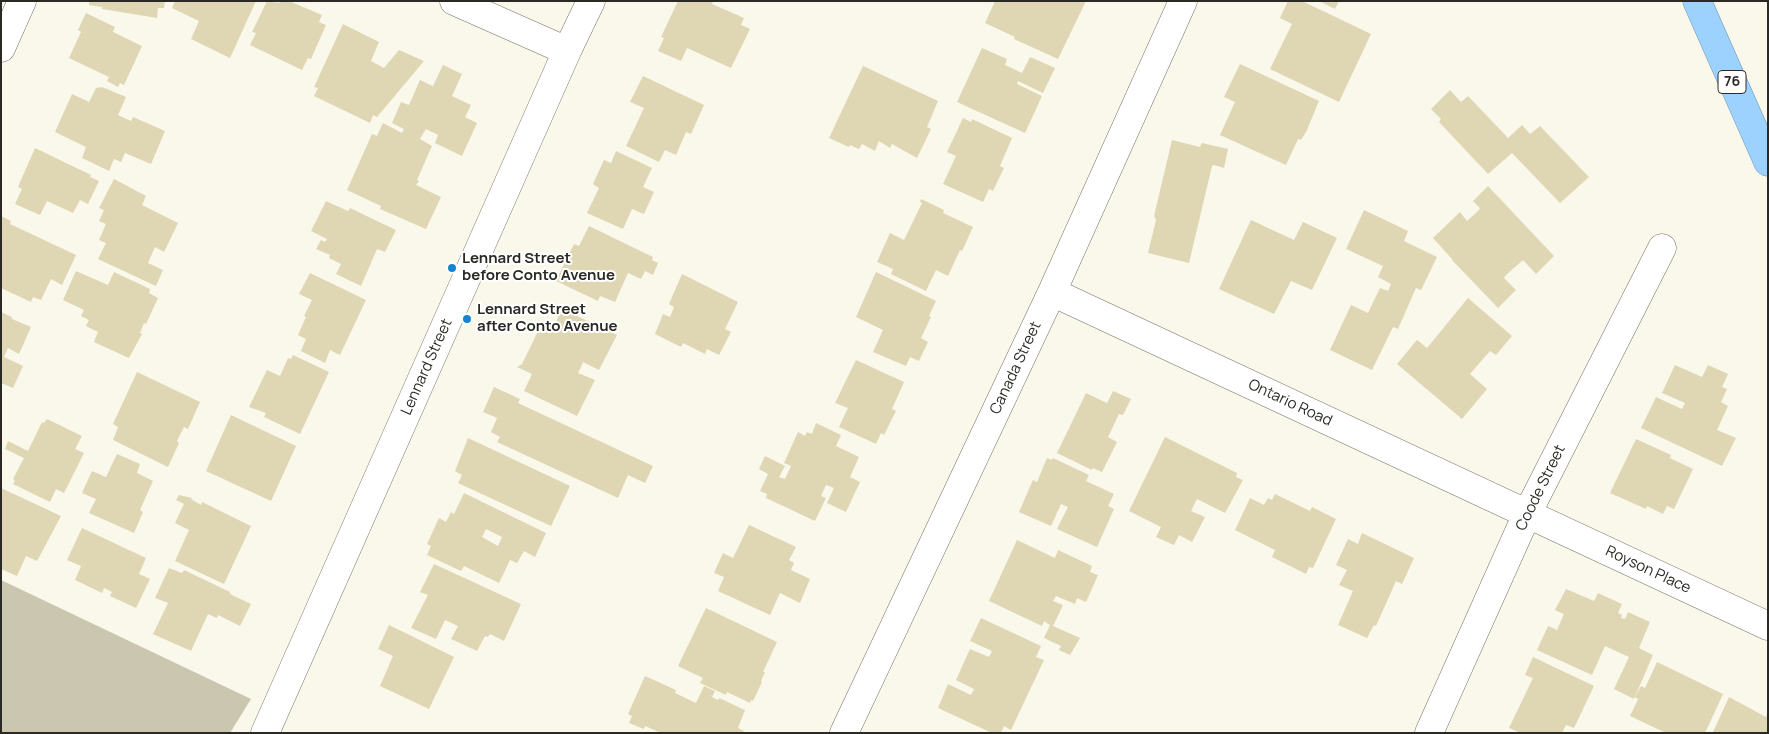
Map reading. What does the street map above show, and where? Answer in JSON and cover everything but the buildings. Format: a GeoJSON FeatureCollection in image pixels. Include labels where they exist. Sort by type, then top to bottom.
{"type":"FeatureCollection","features":[{"type":"Feature","properties":{"kind":"highway","name":"76"},"geometry":{"type":"LineString","coordinates":[[1697,1],[1768,162]]}},
{"type":"Feature","properties":{"kind":"street"},"geometry":{"type":"LineString","coordinates":[[1,48],[22,1]]}},
{"type":"Feature","properties":{"kind":"street"},"geometry":{"type":"LineString","coordinates":[[454,1],[567,51]]}},
{"type":"Feature","properties":{"kind":"street","name":"Lennard Street"},"geometry":{"type":"LineString","coordinates":[[265,733],[567,51],[591,1]]}},
{"type":"Feature","properties":{"kind":"street","name":"Canada Street"},"geometry":{"type":"LineString","coordinates":[[844,733],[1052,292],[1183,1]]}},
{"type":"Feature","properties":{"kind":"street","name":"Coode Street"},"geometry":{"type":"LineString","coordinates":[[1428,733],[1528,514],[1662,248]]}},
{"type":"Feature","properties":{"kind":"street","name":"Ontario Road"},"geometry":{"type":"LineString","coordinates":[[1052,292],[1528,514]]}},
{"type":"Feature","properties":{"kind":"street","name":"Royson Place"},"geometry":{"type":"LineString","coordinates":[[1528,514],[1768,626]]}},
{"type":"Feature","properties":{"kind":"shaded area"},"geometry":{"type":"Polygon","coordinates":[[[1,580],[251,699],[230,733],[1,733],[1,580]]]}},
{"type":"Feature","properties":{"kind":"place","name":"Lennard Street before Conto Avenue"},"geometry":{"type":"Point","coordinates":[452,268]}},
{"type":"Feature","properties":{"kind":"place","name":"Lennard Street after Conto Avenue"},"geometry":{"type":"Point","coordinates":[467,319]}}]}
